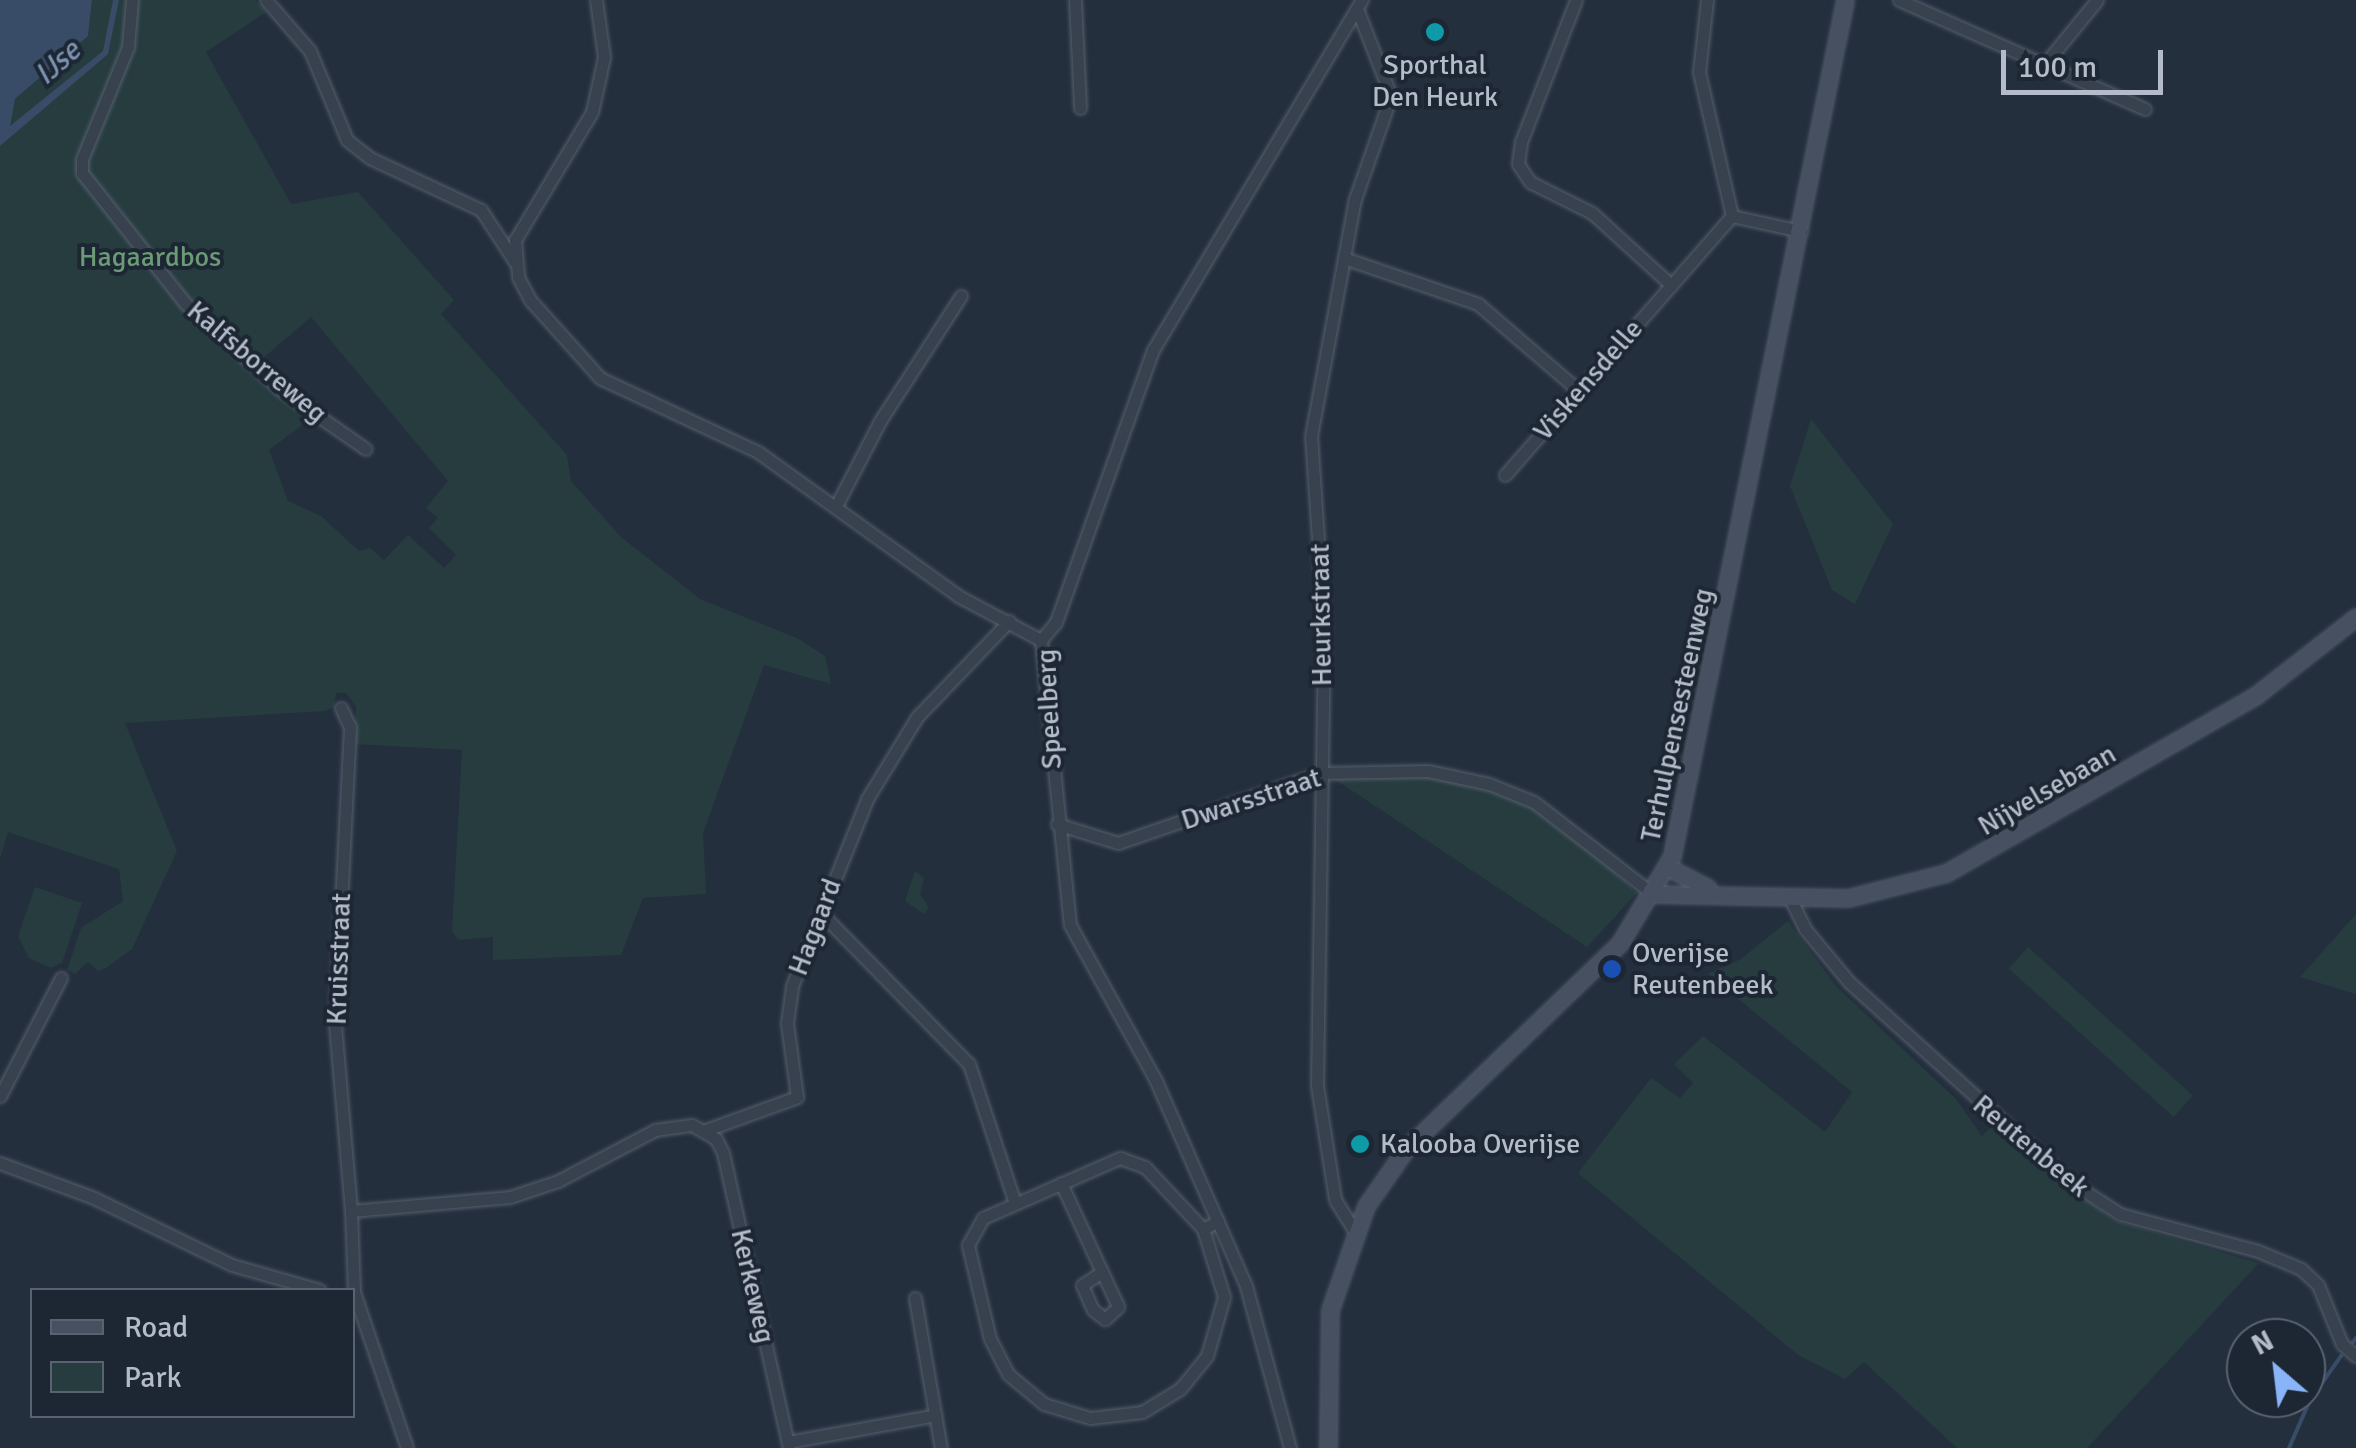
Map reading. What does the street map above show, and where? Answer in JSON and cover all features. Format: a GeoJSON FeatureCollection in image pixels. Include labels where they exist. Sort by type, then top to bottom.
{"type":"FeatureCollection","features":[{"type":"Feature","properties":{"kind":"main road","name":"Terhulpensesteenweg"},"geometry":{"type":"LineString","coordinates":[[1328,1448],[1330,1310],[1354,1230],[1405,1150],[1595,969],[1653,894],[1685,817],[1846,0]]}},
{"type":"Feature","properties":{"kind":"main road","name":"Nijvelsebaan"},"geometry":{"type":"LineString","coordinates":[[1653,894],[1724,892],[1790,900],[1878,894],[1970,863],[2254,696],[2356,616]]}},
{"type":"Feature","properties":{"kind":"main road","name":"Nijvelsebaan"},"geometry":{"type":"LineString","coordinates":[[1667,867],[1724,892]]}},
{"type":"Feature","properties":{"kind":"street","name":"Kalfsborreweg"},"geometry":{"type":"LineString","coordinates":[[132,0],[128,47],[82,159],[82,173],[186,304],[282,390],[366,449]]}},
{"type":"Feature","properties":{"kind":"street"},"geometry":{"type":"LineString","coordinates":[[266,0],[310,51],[347,140],[370,158],[482,210],[515,262],[544,320],[600,378],[758,452],[960,597],[1042,640]]}},
{"type":"Feature","properties":{"kind":"street"},"geometry":{"type":"LineString","coordinates":[[515,262],[519,226],[596,100],[604,47],[596,0]]}},
{"type":"Feature","properties":{"kind":"street"},"geometry":{"type":"LineString","coordinates":[[1075,0],[1080,108]]}},
{"type":"Feature","properties":{"kind":"street"},"geometry":{"type":"LineString","coordinates":[[1576,0],[1521,142],[1518,164],[1530,182],[1592,213],[1671,286]]}},
{"type":"Feature","properties":{"kind":"street"},"geometry":{"type":"LineString","coordinates":[[1707,0],[1699,72],[1732,216],[1801,231]]}},
{"type":"Feature","properties":{"kind":"street"},"geometry":{"type":"LineString","coordinates":[[1899,0],[2145,109]]}},
{"type":"Feature","properties":{"kind":"street"},"geometry":{"type":"LineString","coordinates":[[2044,65],[2097,0]]}},
{"type":"Feature","properties":{"kind":"street","name":"Heurkstraat"},"geometry":{"type":"LineString","coordinates":[[1354,1230],[1335,1200],[1316,1085],[1322,540],[1311,436],[1360,181],[1391,96],[1360,5]]}},
{"type":"Feature","properties":{"kind":"street","name":"Speelberg"},"geometry":{"type":"LineString","coordinates":[[1290,1448],[1274,1372],[1218,1221],[1156,1081],[1078,945],[1057,824],[1042,640],[1056,622],[1090,534],[1134,390],[1153,350],[1360,5]]}},
{"type":"Feature","properties":{"kind":"street","name":"Viskensdelle"},"geometry":{"type":"LineString","coordinates":[[1505,475],[1732,216]]}},
{"type":"Feature","properties":{"kind":"street"},"geometry":{"type":"LineString","coordinates":[[1344,258],[1478,304],[1578,390]]}},
{"type":"Feature","properties":{"kind":"street"},"geometry":{"type":"LineString","coordinates":[[836,506],[880,421],[961,296]]}},
{"type":"Feature","properties":{"kind":"street","name":"Hagaard"},"geometry":{"type":"LineString","coordinates":[[351,1211],[510,1198],[558,1181],[654,1130],[692,1125],[706,1130],[797,1097],[788,1003],[820,912],[867,799],[901,742],[1010,620]]}},
{"type":"Feature","properties":{"kind":"street","name":"Kruisstraat"},"geometry":{"type":"LineString","coordinates":[[341,708],[350,727],[335,1024],[351,1211]]}},
{"type":"Feature","properties":{"kind":"street","name":"Dwarsstraat"},"geometry":{"type":"LineString","coordinates":[[1057,824],[1107,843],[1129,841],[1321,773],[1428,771],[1506,788],[1563,822],[1640,890],[1653,894]]}},
{"type":"Feature","properties":{"kind":"street","name":"Reutenbeek"},"geometry":{"type":"LineString","coordinates":[[1790,900],[1805,929],[1849,982],[2070,1181],[2120,1214],[2258,1251],[2301,1270],[2318,1285],[2342,1344],[2356,1356]]}},
{"type":"Feature","properties":{"kind":"street"},"geometry":{"type":"LineString","coordinates":[[820,912],[969,1064],[1015,1202]]}},
{"type":"Feature","properties":{"kind":"street"},"geometry":{"type":"LineString","coordinates":[[0,1096],[61,978]]}},
{"type":"Feature","properties":{"kind":"street","name":"Kerkeweg"},"geometry":{"type":"LineString","coordinates":[[706,1130],[722,1153],[789,1445]]}},
{"type":"Feature","properties":{"kind":"street"},"geometry":{"type":"LineString","coordinates":[[1131,1161],[1202,1228],[1210,1245],[1224,1298],[1216,1336],[1195,1373],[1142,1412],[1090,1418],[1064,1413],[1008,1374],[986,1323],[968,1237],[983,1218],[1060,1183],[1108,1162],[1131,1161]]}},
{"type":"Feature","properties":{"kind":"street"},"geometry":{"type":"LineString","coordinates":[[0,1162],[94,1198],[232,1265],[313,1288]]}},
{"type":"Feature","properties":{"kind":"street"},"geometry":{"type":"LineString","coordinates":[[1060,1183],[1102,1272]]}},
{"type":"Feature","properties":{"kind":"street"},"geometry":{"type":"LineString","coordinates":[[351,1211],[353,1288]]}},
{"type":"Feature","properties":{"kind":"street"},"geometry":{"type":"LineString","coordinates":[[1202,1228],[1218,1221]]}},
{"type":"Feature","properties":{"kind":"street"},"geometry":{"type":"LineString","coordinates":[[1210,1245],[1225,1238]]}},
{"type":"Feature","properties":{"kind":"street"},"geometry":{"type":"LineString","coordinates":[[355,1298],[407,1448]]}},
{"type":"Feature","properties":{"kind":"street"},"geometry":{"type":"LineString","coordinates":[[915,1298],[941,1448]]}},
{"type":"Feature","properties":{"kind":"street"},"geometry":{"type":"LineString","coordinates":[[789,1445],[936,1416]]}},
{"type":"Feature","properties":{"kind":"green space","name":"Hagaardbos"},"geometry":{"type":"Polygon","coordinates":[[[92,0],[256,0],[266,12],[206,52],[291,204],[358,192],[454,300],[441,314],[567,455],[571,481],[621,537],[700,599],[799,639],[825,656],[831,684],[764,665],[703,833],[706,894],[643,898],[621,955],[493,960],[493,937],[458,940],[452,931],[462,750],[354,744],[356,707],[346,693],[336,693],[334,707],[325,711],[125,723],[177,851],[132,949],[106,968],[98,971],[88,962],[75,974],[67,970],[81,928],[123,901],[119,869],[8,832],[0,859],[0,133],[15,99],[88,36],[92,0]],[[311,317],[247,372],[309,420],[269,450],[288,501],[321,516],[359,551],[370,548],[384,560],[408,535],[444,568],[456,555],[429,528],[438,518],[426,508],[448,481],[311,317]]]}},
{"type":"Feature","properties":{"kind":"green space"},"geometry":{"type":"Polygon","coordinates":[[[1811,419],[1893,524],[1855,604],[1832,590],[1790,486],[1811,419]]]}},
{"type":"Feature","properties":{"kind":"green space"},"geometry":{"type":"Polygon","coordinates":[[[1388,772],[1475,782],[1518,798],[1580,840],[1637,893],[1587,947],[1330,776],[1388,772]]]}},
{"type":"Feature","properties":{"kind":"green space"},"geometry":{"type":"Polygon","coordinates":[[[915,871],[924,878],[920,894],[929,908],[924,914],[905,901],[915,871]]]}},
{"type":"Feature","properties":{"kind":"green space"},"geometry":{"type":"Polygon","coordinates":[[[35,887],[82,903],[62,963],[51,968],[29,958],[18,936],[35,887]]]}},
{"type":"Feature","properties":{"kind":"green space"},"geometry":{"type":"Polygon","coordinates":[[[2356,914],[2356,994],[2300,977],[2356,914]]]}},
{"type":"Feature","properties":{"kind":"green space"},"geometry":{"type":"Polygon","coordinates":[[[1788,921],[1837,987],[1956,1099],[1982,1136],[1994,1124],[2009,1143],[2115,1221],[2259,1263],[2087,1448],[1957,1448],[1864,1362],[1845,1379],[1798,1355],[1578,1173],[1651,1078],[1680,1098],[1693,1083],[1674,1064],[1703,1036],[1825,1132],[1852,1092],[1708,974],[1741,959],[1788,921]]]}},
{"type":"Feature","properties":{"kind":"green space"},"geometry":{"type":"Polygon","coordinates":[[[2028,947],[2193,1096],[2174,1117],[2009,969],[2028,947]]]}},
{"type":"Feature","properties":{"kind":"water"},"geometry":{"type":"Polygon","coordinates":[[[0,0],[92,0],[88,36],[15,99],[10,126],[103,51],[113,0],[119,0],[108,54],[0,146],[0,0]]]}},
{"type":"Feature","properties":{"kind":"waterway"},"geometry":{"type":"LineString","coordinates":[[2353,1342],[2356,1338]]}},
{"type":"Feature","properties":{"kind":"waterway"},"geometry":{"type":"LineString","coordinates":[[2289,1448],[2310,1400],[2341,1356]]}},
{"type":"Feature","properties":{"kind":"place","name":"Sporthal Den Heurk"},"geometry":{"type":"Point","coordinates":[1435,32]}},
{"type":"Feature","properties":{"kind":"place","name":"Overijse Reutenbeek"},"geometry":{"type":"Point","coordinates":[1612,969]}},
{"type":"Feature","properties":{"kind":"place","name":"Kalooba Overijse"},"geometry":{"type":"Point","coordinates":[1360,1144]}},
{"type":"Feature","properties":{"kind":"water label","name":"IJse"},"geometry":{"type":"Point","coordinates":[58,63]}}]}
